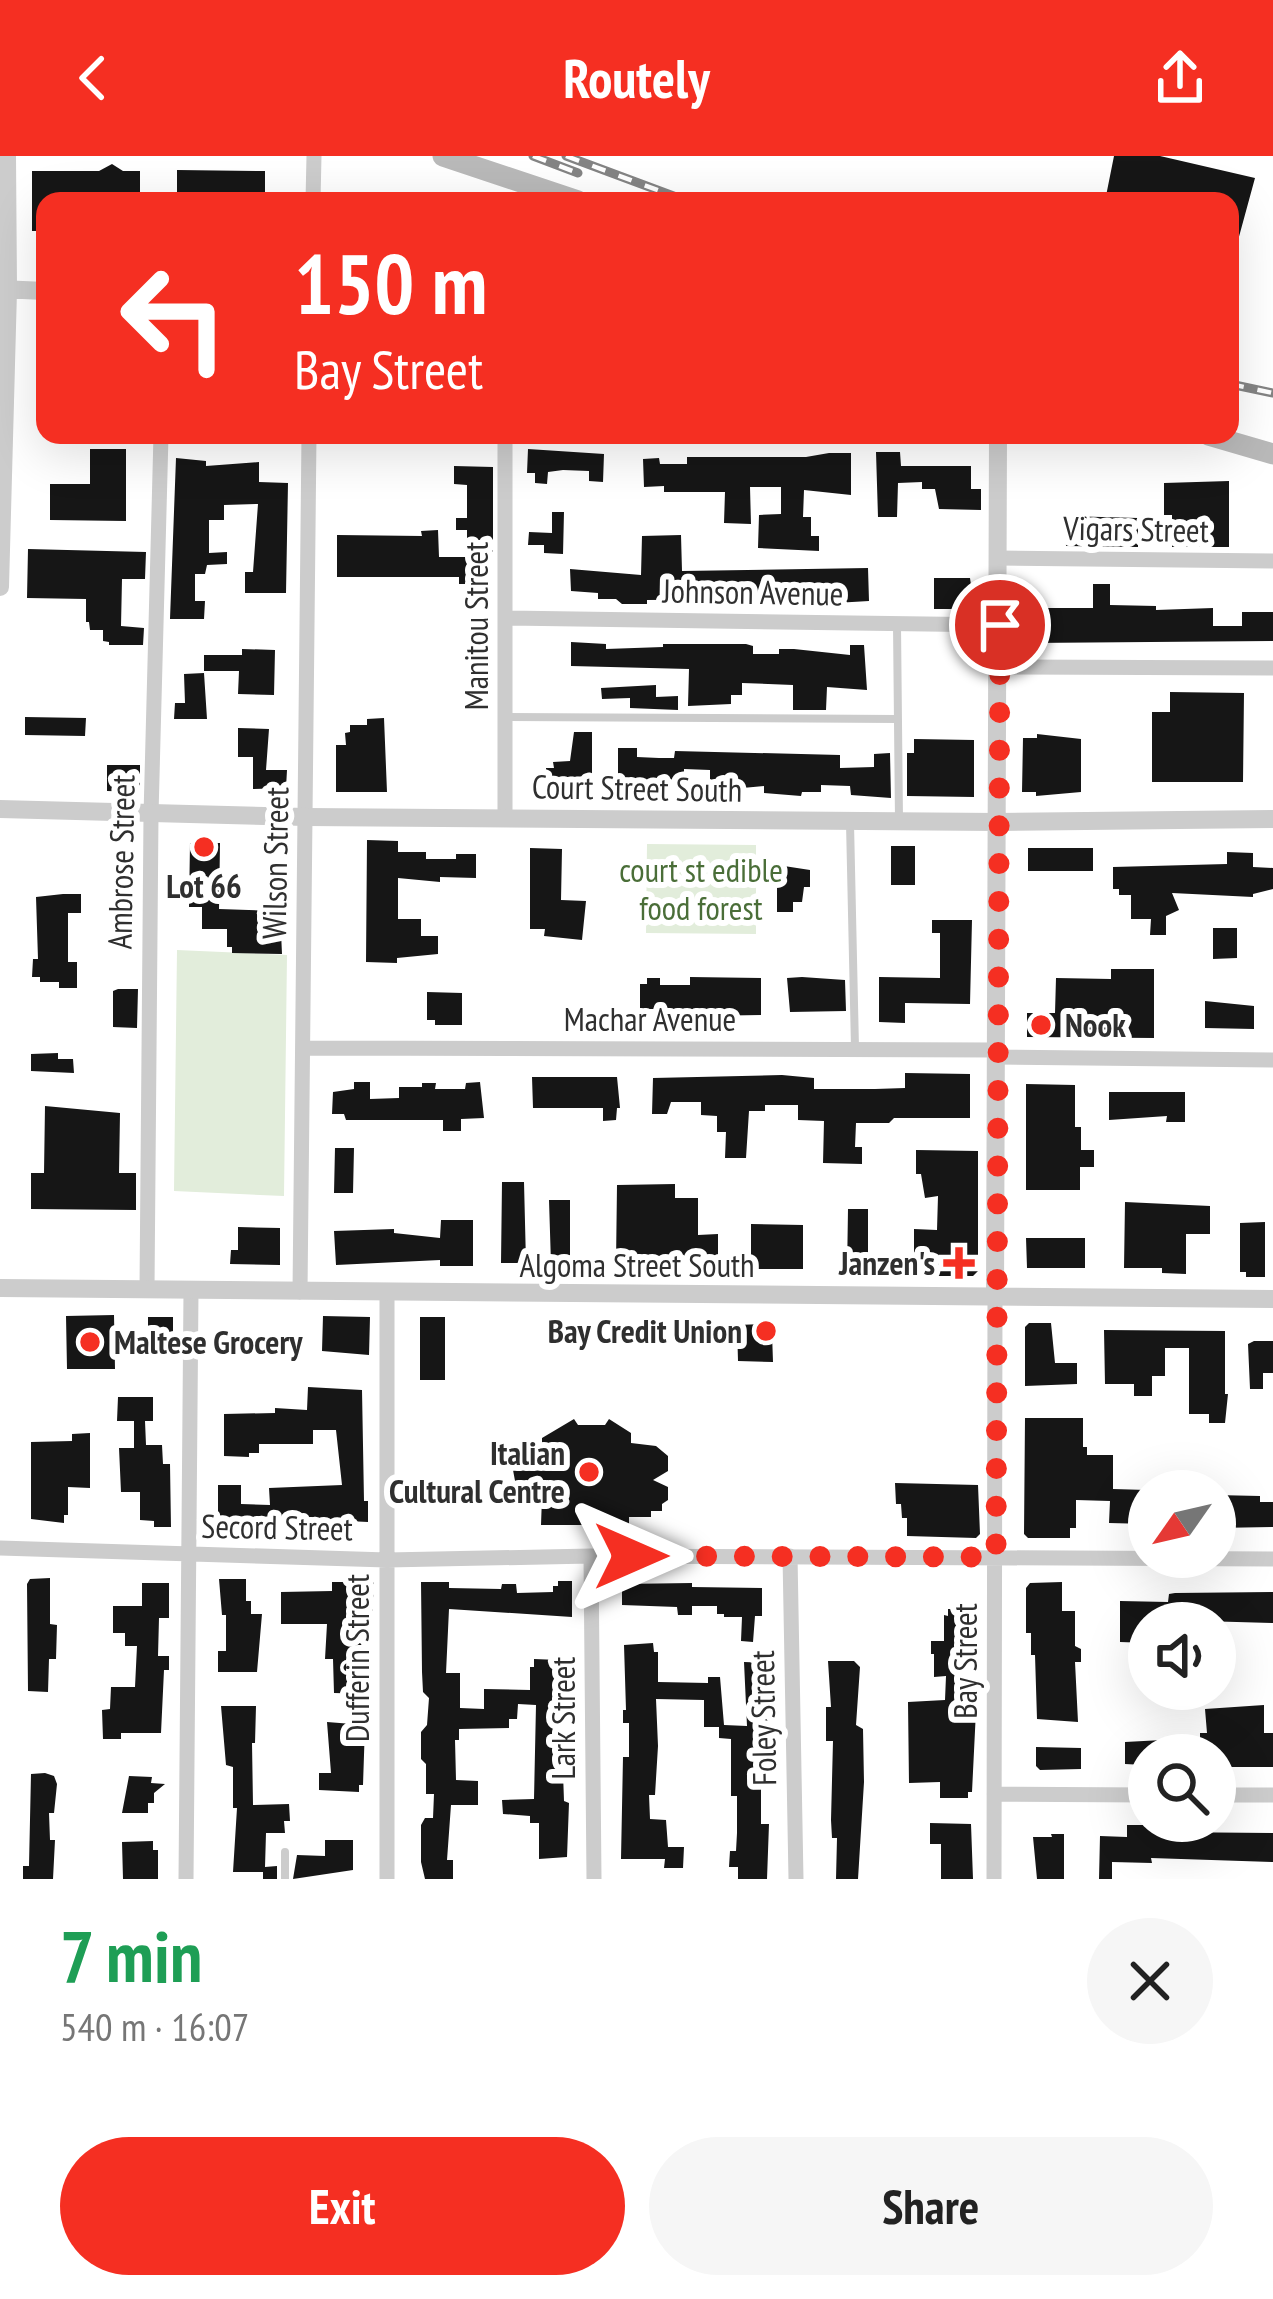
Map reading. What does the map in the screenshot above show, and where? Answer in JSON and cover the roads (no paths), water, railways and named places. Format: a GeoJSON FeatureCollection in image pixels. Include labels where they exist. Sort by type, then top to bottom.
{"type":"FeatureCollection","features":[{"type":"Feature","properties":{"kind":"main road"},"geometry":{"type":"LineString","coordinates":[[443,156],[551,192]]}},
{"type":"Feature","properties":{"kind":"main road"},"geometry":{"type":"LineString","coordinates":[[1239,444],[1273,454]]}},
{"type":"Feature","properties":{"kind":"street"},"geometry":{"type":"LineString","coordinates":[[0,587],[8,156]]}},
{"type":"Feature","properties":{"kind":"street"},"geometry":{"type":"LineString","coordinates":[[313,192],[314,156]]}},
{"type":"Feature","properties":{"kind":"street"},"geometry":{"type":"LineString","coordinates":[[4,290],[36,291]]}},
{"type":"Feature","properties":{"kind":"street","name":"Ambrose Street"},"geometry":{"type":"LineString","coordinates":[[147,1289],[151,815],[161,444]]}},
{"type":"Feature","properties":{"kind":"street","name":"Wilson Street"},"geometry":{"type":"LineString","coordinates":[[300,1292],[309,444]]}},
{"type":"Feature","properties":{"kind":"street","name":"Manitou Street"},"geometry":{"type":"LineString","coordinates":[[505,444],[505,816]]}},
{"type":"Feature","properties":{"kind":"street","name":"Bay Street"},"geometry":{"type":"LineString","coordinates":[[994,1879],[998,444]]}},
{"type":"Feature","properties":{"kind":"street","name":"Vigars Street"},"geometry":{"type":"LineString","coordinates":[[999,558],[1273,561]]}},
{"type":"Feature","properties":{"kind":"street","name":"Johnson Avenue"},"geometry":{"type":"LineString","coordinates":[[506,618],[1000,625]]}},
{"type":"Feature","properties":{"kind":"street"},"geometry":{"type":"LineString","coordinates":[[1000,667],[1273,668]]}},
{"type":"Feature","properties":{"kind":"street","name":"Court Street South"},"geometry":{"type":"LineString","coordinates":[[0,809],[306,817],[1273,819]]}},
{"type":"Feature","properties":{"kind":"street","name":"Machar Avenue"},"geometry":{"type":"LineString","coordinates":[[303,1048],[855,1050],[1273,1060]]}},
{"type":"Feature","properties":{"kind":"street","name":"Algoma Street South"},"geometry":{"type":"LineString","coordinates":[[0,1288],[1273,1299]]}},
{"type":"Feature","properties":{"kind":"street"},"geometry":{"type":"LineString","coordinates":[[187,1879],[191,1291]]}},
{"type":"Feature","properties":{"kind":"street","name":"Dufferin Street"},"geometry":{"type":"LineString","coordinates":[[386,1294],[387,1879]]}},
{"type":"Feature","properties":{"kind":"street","name":"Secord Street"},"geometry":{"type":"LineString","coordinates":[[0,1548],[388,1560],[591,1556],[1273,1559]]}},
{"type":"Feature","properties":{"kind":"street","name":"Lark Street"},"geometry":{"type":"LineString","coordinates":[[591,1556],[594,1879]]}},
{"type":"Feature","properties":{"kind":"street","name":"Foley Street"},"geometry":{"type":"LineString","coordinates":[[790,1556],[796,1879]]}},
{"type":"Feature","properties":{"kind":"street"},"geometry":{"type":"LineString","coordinates":[[994,1794],[1128,1795]]}},
{"type":"Feature","properties":{"kind":"street"},"geometry":{"type":"LineString","coordinates":[[1236,1795],[1273,1795]]}},
{"type":"Feature","properties":{"kind":"lane"},"geometry":{"type":"LineString","coordinates":[[897,624],[899,821]]}},
{"type":"Feature","properties":{"kind":"lane"},"geometry":{"type":"LineString","coordinates":[[506,717],[898,719]]}},
{"type":"Feature","properties":{"kind":"lane"},"geometry":{"type":"LineString","coordinates":[[850,820],[855,1050]]}},
{"type":"Feature","properties":{"kind":"lane"},"geometry":{"type":"LineString","coordinates":[[285,1852],[285,1879]]}},
{"type":"Feature","properties":{"kind":"railway"},"geometry":{"type":"LineString","coordinates":[[533,156],[578,173]]}},
{"type":"Feature","properties":{"kind":"railway"},"geometry":{"type":"LineString","coordinates":[[566,156],[663,192]]}},
{"type":"Feature","properties":{"kind":"railway"},"geometry":{"type":"LineString","coordinates":[[1239,386],[1273,393]]}},
{"type":"Feature","properties":{"kind":"place","name":"Lot 66"},"geometry":{"type":"Point","coordinates":[204,847]}},
{"type":"Feature","properties":{"kind":"place","name":"Nook"},"geometry":{"type":"Point","coordinates":[1041,1025]}},
{"type":"Feature","properties":{"kind":"place","name":"Janzen's"},"geometry":{"type":"Point","coordinates":[959,1263]}},
{"type":"Feature","properties":{"kind":"place","name":"Bay Credit Union"},"geometry":{"type":"Point","coordinates":[766,1331]}},
{"type":"Feature","properties":{"kind":"place","name":"Maltese Grocery"},"geometry":{"type":"Point","coordinates":[90,1342]}},
{"type":"Feature","properties":{"kind":"place","name":"Italian Cultural Centre"},"geometry":{"type":"Point","coordinates":[589,1472]}},
{"type":"Feature","properties":{"kind":"park label","name":"court st edible food forest"},"geometry":{"type":"Point","coordinates":[701,889]}}]}
